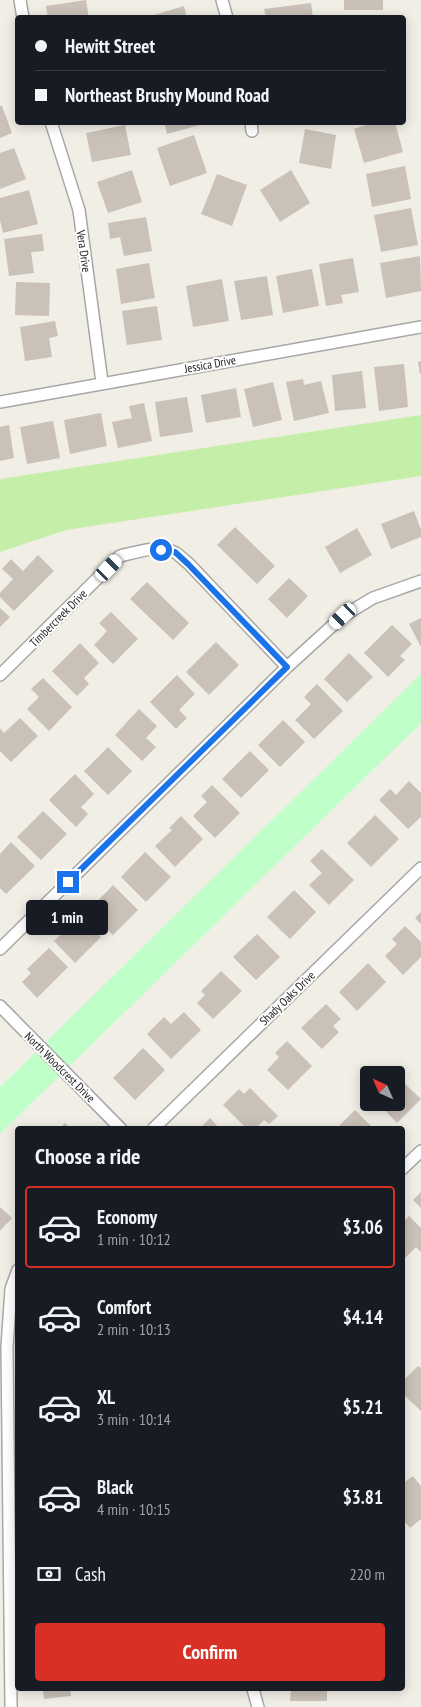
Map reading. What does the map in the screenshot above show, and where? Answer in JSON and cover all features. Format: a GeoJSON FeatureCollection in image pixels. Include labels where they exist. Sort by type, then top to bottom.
{"type":"FeatureCollection","features":[{"type":"Feature","properties":{"kind":"street"},"geometry":{"type":"LineString","coordinates":[[20,0],[22,15]]}},
{"type":"Feature","properties":{"kind":"street"},"geometry":{"type":"LineString","coordinates":[[222,0],[226,15]]}},
{"type":"Feature","properties":{"kind":"street","name":"Vera Drive"},"geometry":{"type":"LineString","coordinates":[[53,125],[79,210],[102,382]]}},
{"type":"Feature","properties":{"kind":"street","name":"Jessica Drive"},"geometry":{"type":"LineString","coordinates":[[0,402],[102,382],[421,327]]}},
{"type":"Feature","properties":{"kind":"street","name":"Timbercreek Drive"},"geometry":{"type":"LineString","coordinates":[[0,675],[120,556],[142,550],[175,552],[287,667]]}},
{"type":"Feature","properties":{"kind":"street"},"geometry":{"type":"LineString","coordinates":[[0,949],[287,667],[343,616],[373,598],[418,582]]}},
{"type":"Feature","properties":{"kind":"street","name":"Shady Oaks Drive"},"geometry":{"type":"LineString","coordinates":[[156,1126],[421,868]]}},
{"type":"Feature","properties":{"kind":"street","name":"North Woodcrest Drive"},"geometry":{"type":"LineString","coordinates":[[0,1006],[118,1126]]}},
{"type":"Feature","properties":{"kind":"street"},"geometry":{"type":"LineString","coordinates":[[405,1166],[421,1151]]}},
{"type":"Feature","properties":{"kind":"street"},"geometry":{"type":"LineString","coordinates":[[11,1707],[7,1347],[11,1289],[15,1278]]}},
{"type":"Feature","properties":{"kind":"street"},"geometry":{"type":"LineString","coordinates":[[254,1691],[258,1707]]}},
{"type":"Feature","properties":{"kind":"green space"},"geometry":{"type":"Polygon","coordinates":[[[421,415],[421,476],[66,530],[0,552],[0,479],[421,415]]]}},
{"type":"Feature","properties":{"kind":"green space"},"geometry":{"type":"Polygon","coordinates":[[[421,674],[421,723],[0,1134],[0,1087],[421,674]]]}},
{"type":"Feature","properties":{"kind":"building"},"geometry":{"type":"Polygon","coordinates":[[[86,0],[88,15],[48,15],[46,6],[86,0]]]}},
{"type":"Feature","properties":{"kind":"building"},"geometry":{"type":"Polygon","coordinates":[[[344,0],[383,0],[383,10],[344,10],[344,0]]]}},
{"type":"Feature","properties":{"kind":"building"},"geometry":{"type":"Polygon","coordinates":[[[311,3],[313,15],[265,15],[264,9],[311,3]]]}},
{"type":"Feature","properties":{"kind":"building"},"geometry":{"type":"Polygon","coordinates":[[[184,6],[186,15],[154,15],[184,6]]]}},
{"type":"Feature","properties":{"kind":"building"},"geometry":{"type":"Polygon","coordinates":[[[0,106],[2,106],[12,133],[0,138],[0,106]]]}},
{"type":"Feature","properties":{"kind":"building"},"geometry":{"type":"Polygon","coordinates":[[[125,125],[131,155],[92,162],[86,133],[125,125]]]}},
{"type":"Feature","properties":{"kind":"building"},"geometry":{"type":"Polygon","coordinates":[[[165,125],[200,125],[167,134],[165,125]]]}},
{"type":"Feature","properties":{"kind":"building"},"geometry":{"type":"Polygon","coordinates":[[[366,125],[396,125],[403,152],[364,163],[354,129],[366,125]]]}},
{"type":"Feature","properties":{"kind":"building"},"geometry":{"type":"Polygon","coordinates":[[[305,129],[336,135],[331,169],[299,163],[305,129]]]}},
{"type":"Feature","properties":{"kind":"building"},"geometry":{"type":"Polygon","coordinates":[[[194,135],[207,173],[170,186],[157,148],[194,135]]]}},
{"type":"Feature","properties":{"kind":"building"},"geometry":{"type":"Polygon","coordinates":[[[14,148],[26,179],[0,189],[0,153],[14,148]]]}},
{"type":"Feature","properties":{"kind":"building"},"geometry":{"type":"Polygon","coordinates":[[[405,166],[411,199],[372,207],[366,174],[405,166]]]}},
{"type":"Feature","properties":{"kind":"building"},"geometry":{"type":"Polygon","coordinates":[[[132,170],[142,202],[108,213],[97,182],[132,170]]]}},
{"type":"Feature","properties":{"kind":"building"},"geometry":{"type":"Polygon","coordinates":[[[291,170],[310,203],[280,222],[260,190],[291,170]]]}},
{"type":"Feature","properties":{"kind":"building"},"geometry":{"type":"Polygon","coordinates":[[[217,174],[247,185],[232,226],[201,214],[217,174]]]}},
{"type":"Feature","properties":{"kind":"building"},"geometry":{"type":"Polygon","coordinates":[[[29,190],[38,224],[3,233],[0,220],[0,198],[29,190]]]}},
{"type":"Feature","properties":{"kind":"building"},"geometry":{"type":"Polygon","coordinates":[[[411,208],[418,245],[381,252],[374,215],[411,208]]]}},
{"type":"Feature","properties":{"kind":"building"},"geometry":{"type":"Polygon","coordinates":[[[146,217],[152,251],[124,256],[120,237],[110,239],[108,223],[146,217]]]}},
{"type":"Feature","properties":{"kind":"building"},"geometry":{"type":"Polygon","coordinates":[[[42,234],[44,251],[31,252],[34,273],[9,276],[4,239],[42,234]]]}},
{"type":"Feature","properties":{"kind":"building"},"geometry":{"type":"Polygon","coordinates":[[[420,256],[421,291],[386,298],[380,263],[420,256]]]}},
{"type":"Feature","properties":{"kind":"building"},"geometry":{"type":"Polygon","coordinates":[[[353,258],[359,292],[341,295],[343,303],[326,306],[319,264],[353,258]]]}},
{"type":"Feature","properties":{"kind":"building"},"geometry":{"type":"Polygon","coordinates":[[[149,263],[155,298],[121,304],[116,269],[149,263]]]}},
{"type":"Feature","properties":{"kind":"building"},"geometry":{"type":"Polygon","coordinates":[[[312,269],[319,306],[283,313],[276,276],[312,269]]]}},
{"type":"Feature","properties":{"kind":"building"},"geometry":{"type":"Polygon","coordinates":[[[267,276],[273,315],[241,320],[234,281],[267,276]]]}},
{"type":"Feature","properties":{"kind":"building"},"geometry":{"type":"Polygon","coordinates":[[[222,279],[229,321],[193,327],[186,286],[222,279]]]}},
{"type":"Feature","properties":{"kind":"building"},"geometry":{"type":"Polygon","coordinates":[[[16,282],[50,283],[49,316],[15,315],[16,282]]]}},
{"type":"Feature","properties":{"kind":"building"},"geometry":{"type":"Polygon","coordinates":[[[157,306],[162,340],[127,345],[122,311],[157,306]]]}},
{"type":"Feature","properties":{"kind":"building"},"geometry":{"type":"Polygon","coordinates":[[[55,321],[58,336],[49,338],[52,357],[25,361],[20,327],[55,321]]]}},
{"type":"Feature","properties":{"kind":"building"},"geometry":{"type":"Polygon","coordinates":[[[421,361],[421,374],[420,374],[418,362],[421,361]]]}},
{"type":"Feature","properties":{"kind":"building"},"geometry":{"type":"Polygon","coordinates":[[[404,364],[408,407],[379,411],[374,367],[404,364]]]}},
{"type":"Feature","properties":{"kind":"building"},"geometry":{"type":"Polygon","coordinates":[[[362,371],[366,408],[335,411],[332,375],[362,371]]]}},
{"type":"Feature","properties":{"kind":"building"},"geometry":{"type":"Polygon","coordinates":[[[303,379],[304,385],[321,381],[329,413],[294,421],[286,382],[303,379]]]}},
{"type":"Feature","properties":{"kind":"building"},"geometry":{"type":"Polygon","coordinates":[[[273,382],[282,420],[253,427],[244,389],[273,382]]]}},
{"type":"Feature","properties":{"kind":"building"},"geometry":{"type":"Polygon","coordinates":[[[236,388],[241,417],[206,423],[201,395],[236,388]]]}},
{"type":"Feature","properties":{"kind":"building"},"geometry":{"type":"Polygon","coordinates":[[[187,397],[193,432],[160,437],[155,402],[187,397]]]}},
{"type":"Feature","properties":{"kind":"building"},"geometry":{"type":"Polygon","coordinates":[[[144,403],[152,441],[118,448],[112,422],[132,418],[129,406],[144,403]]]}},
{"type":"Feature","properties":{"kind":"building"},"geometry":{"type":"Polygon","coordinates":[[[101,413],[107,446],[70,454],[64,420],[101,413]]]}},
{"type":"Feature","properties":{"kind":"building"},"geometry":{"type":"Polygon","coordinates":[[[53,421],[60,458],[27,464],[20,427],[53,421]]]}},
{"type":"Feature","properties":{"kind":"building"},"geometry":{"type":"Polygon","coordinates":[[[9,425],[14,458],[0,461],[0,427],[9,425]]]}},
{"type":"Feature","properties":{"kind":"building"},"geometry":{"type":"Polygon","coordinates":[[[414,511],[421,530],[421,537],[391,549],[381,524],[414,511]]]}},
{"type":"Feature","properties":{"kind":"building"},"geometry":{"type":"Polygon","coordinates":[[[235,527],[275,566],[257,584],[217,545],[235,527]]]}},
{"type":"Feature","properties":{"kind":"building"},"geometry":{"type":"Polygon","coordinates":[[[357,528],[372,555],[340,573],[325,547],[357,528]]]}},
{"type":"Feature","properties":{"kind":"building"},"geometry":{"type":"Polygon","coordinates":[[[38,555],[54,571],[14,611],[0,597],[0,593],[13,579],[2,569],[11,559],[23,571],[38,555]]]}},
{"type":"Feature","properties":{"kind":"building"},"geometry":{"type":"Polygon","coordinates":[[[289,578],[308,596],[287,618],[268,599],[289,578]]]}},
{"type":"Feature","properties":{"kind":"building"},"geometry":{"type":"Polygon","coordinates":[[[147,582],[189,623],[173,640],[130,599],[147,582]]]}},
{"type":"Feature","properties":{"kind":"building"},"geometry":{"type":"Polygon","coordinates":[[[0,608],[10,617],[0,627],[0,608]]]}},
{"type":"Feature","properties":{"kind":"building"},"geometry":{"type":"Polygon","coordinates":[[[111,612],[138,639],[113,664],[94,645],[107,631],[99,623],[111,612]]]}},
{"type":"Feature","properties":{"kind":"building"},"geometry":{"type":"Polygon","coordinates":[[[421,618],[421,647],[409,624],[421,618]]]}},
{"type":"Feature","properties":{"kind":"building"},"geometry":{"type":"Polygon","coordinates":[[[392,625],[412,644],[400,656],[405,660],[388,677],[364,653],[392,625]]]}},
{"type":"Feature","properties":{"kind":"building"},"geometry":{"type":"Polygon","coordinates":[[[216,642],[239,665],[209,695],[186,672],[216,642]]]}},
{"type":"Feature","properties":{"kind":"building"},"geometry":{"type":"Polygon","coordinates":[[[80,643],[99,663],[84,678],[89,684],[77,696],[52,671],[80,643]]]}},
{"type":"Feature","properties":{"kind":"building"},"geometry":{"type":"Polygon","coordinates":[[[349,653],[373,677],[347,702],[324,679],[349,653]]]}},
{"type":"Feature","properties":{"kind":"building"},"geometry":{"type":"Polygon","coordinates":[[[177,675],[195,694],[179,710],[187,718],[176,729],[150,702],[177,675]]]}},
{"type":"Feature","properties":{"kind":"building"},"geometry":{"type":"Polygon","coordinates":[[[43,678],[72,707],[49,731],[27,709],[39,697],[31,689],[43,678]]]}},
{"type":"Feature","properties":{"kind":"building"},"geometry":{"type":"Polygon","coordinates":[[[317,684],[343,711],[314,739],[295,720],[311,704],[304,697],[317,684]]]}},
{"type":"Feature","properties":{"kind":"building"},"geometry":{"type":"Polygon","coordinates":[[[139,709],[157,726],[146,738],[156,747],[142,761],[115,735],[139,709]]]}},
{"type":"Feature","properties":{"kind":"building"},"geometry":{"type":"Polygon","coordinates":[[[20,718],[38,736],[11,762],[0,751],[0,728],[4,733],[20,718]]]}},
{"type":"Feature","properties":{"kind":"building"},"geometry":{"type":"Polygon","coordinates":[[[283,720],[305,742],[280,767],[258,745],[283,720]]]}},
{"type":"Feature","properties":{"kind":"building"},"geometry":{"type":"Polygon","coordinates":[[[108,747],[132,771],[108,795],[84,771],[108,747]]]}},
{"type":"Feature","properties":{"kind":"building"},"geometry":{"type":"Polygon","coordinates":[[[250,751],[269,770],[241,798],[222,779],[250,751]]]}},
{"type":"Feature","properties":{"kind":"building"},"geometry":{"type":"Polygon","coordinates":[[[75,774],[94,794],[81,807],[88,814],[76,827],[49,800],[75,774]]]}},
{"type":"Feature","properties":{"kind":"building"},"geometry":{"type":"Polygon","coordinates":[[[409,781],[421,793],[421,817],[408,829],[379,800],[390,789],[396,795],[409,781]]]}},
{"type":"Feature","properties":{"kind":"building"},"geometry":{"type":"Polygon","coordinates":[[[212,785],[240,813],[215,838],[193,816],[207,802],[201,796],[212,785]]]}},
{"type":"Feature","properties":{"kind":"building"},"geometry":{"type":"Polygon","coordinates":[[[43,811],[67,834],[41,860],[17,837],[43,811]]]}},
{"type":"Feature","properties":{"kind":"building"},"geometry":{"type":"Polygon","coordinates":[[[375,815],[399,839],[371,867],[347,843],[375,815]]]}},
{"type":"Feature","properties":{"kind":"building"},"geometry":{"type":"Polygon","coordinates":[[[181,816],[203,839],[175,867],[155,846],[172,830],[169,828],[181,816]]]}},
{"type":"Feature","properties":{"kind":"building"},"geometry":{"type":"Polygon","coordinates":[[[11,842],[35,866],[6,894],[0,888],[0,854],[11,842]]]}},
{"type":"Feature","properties":{"kind":"building"},"geometry":{"type":"Polygon","coordinates":[[[322,849],[354,880],[329,905],[309,885],[322,873],[310,861],[322,849]]]}},
{"type":"Feature","properties":{"kind":"building"},"geometry":{"type":"Polygon","coordinates":[[[145,852],[171,877],[146,902],[121,877],[145,852]]]}},
{"type":"Feature","properties":{"kind":"building"},"geometry":{"type":"Polygon","coordinates":[[[113,885],[138,910],[113,935],[88,911],[113,885]]]}},
{"type":"Feature","properties":{"kind":"building"},"geometry":{"type":"Polygon","coordinates":[[[294,890],[316,912],[290,939],[267,917],[294,890]]]}},
{"type":"Feature","properties":{"kind":"building"},"geometry":{"type":"Polygon","coordinates":[[[421,912],[421,924],[415,918],[421,912]]]}},
{"type":"Feature","properties":{"kind":"building"},"geometry":{"type":"Polygon","coordinates":[[[80,915],[101,937],[75,963],[54,941],[80,915]]]}},
{"type":"Feature","properties":{"kind":"building"},"geometry":{"type":"Polygon","coordinates":[[[405,926],[421,942],[421,957],[403,975],[385,956],[397,944],[392,939],[405,926]]]}},
{"type":"Feature","properties":{"kind":"building"},"geometry":{"type":"Polygon","coordinates":[[[257,934],[280,957],[256,980],[233,957],[257,934]]]}},
{"type":"Feature","properties":{"kind":"building"},"geometry":{"type":"Polygon","coordinates":[[[49,948],[68,967],[37,998],[22,982],[31,973],[27,969],[49,948]]]}},
{"type":"Feature","properties":{"kind":"building"},"geometry":{"type":"Polygon","coordinates":[[[368,963],[386,982],[357,1011],[339,992],[368,963]]]}},
{"type":"Feature","properties":{"kind":"building"},"geometry":{"type":"Polygon","coordinates":[[[221,971],[242,991],[213,1019],[197,1003],[205,995],[201,991],[221,971]]]}},
{"type":"Feature","properties":{"kind":"building"},"geometry":{"type":"Polygon","coordinates":[[[326,1004],[341,1019],[333,1026],[339,1032],[322,1049],[301,1028],[326,1004]]]}},
{"type":"Feature","properties":{"kind":"building"},"geometry":{"type":"Polygon","coordinates":[[[184,1012],[201,1030],[171,1059],[147,1034],[164,1017],[171,1024],[184,1012]]]}},
{"type":"Feature","properties":{"kind":"building"},"geometry":{"type":"Polygon","coordinates":[[[287,1041],[312,1066],[288,1090],[267,1070],[279,1057],[275,1053],[287,1041]]]}},
{"type":"Feature","properties":{"kind":"building"},"geometry":{"type":"Polygon","coordinates":[[[143,1048],[165,1070],[135,1100],[113,1078],[143,1048]]]}},
{"type":"Feature","properties":{"kind":"building"},"geometry":{"type":"Polygon","coordinates":[[[405,1084],[421,1099],[397,1123],[386,1111],[405,1111],[405,1084]]]}},
{"type":"Feature","properties":{"kind":"building"},"geometry":{"type":"Polygon","coordinates":[[[250,1088],[278,1116],[269,1124],[264,1120],[258,1126],[244,1126],[223,1105],[239,1089],[244,1094],[250,1088]]]}},
{"type":"Feature","properties":{"kind":"building"},"geometry":{"type":"Polygon","coordinates":[[[355,1110],[371,1126],[339,1126],[355,1110]]]}},
{"type":"Feature","properties":{"kind":"building"},"geometry":{"type":"Polygon","coordinates":[[[210,1118],[217,1126],[202,1126],[210,1118]]]}},
{"type":"Feature","properties":{"kind":"building"},"geometry":{"type":"Polygon","coordinates":[[[421,1192],[421,1208],[413,1200],[421,1192]]]}},
{"type":"Feature","properties":{"kind":"building"},"geometry":{"type":"Polygon","coordinates":[[[0,1207],[12,1218],[0,1231],[0,1207]]]}},
{"type":"Feature","properties":{"kind":"building"},"geometry":{"type":"Polygon","coordinates":[[[409,1216],[421,1228],[421,1252],[416,1247],[405,1258],[405,1220],[409,1216]]]}},
{"type":"Feature","properties":{"kind":"building"},"geometry":{"type":"Polygon","coordinates":[[[418,1366],[421,1368],[421,1411],[405,1396],[405,1379],[418,1366]]]}},
{"type":"Feature","properties":{"kind":"building"},"geometry":{"type":"Polygon","coordinates":[[[413,1476],[421,1486],[421,1519],[410,1528],[405,1522],[405,1482],[413,1476]]]}},
{"type":"Feature","properties":{"kind":"building"},"geometry":{"type":"Polygon","coordinates":[[[43,1691],[70,1691],[71,1696],[44,1699],[43,1691]]]}},
{"type":"Feature","properties":{"kind":"building"},"geometry":{"type":"Polygon","coordinates":[[[291,1691],[327,1691],[327,1701],[290,1701],[291,1691]]]}},
{"type":"Feature","properties":{"kind":"route"},"geometry":{"type":"LineString","coordinates":[[68,882],[287,667],[188,564],[175,552],[161,550]]}}]}
